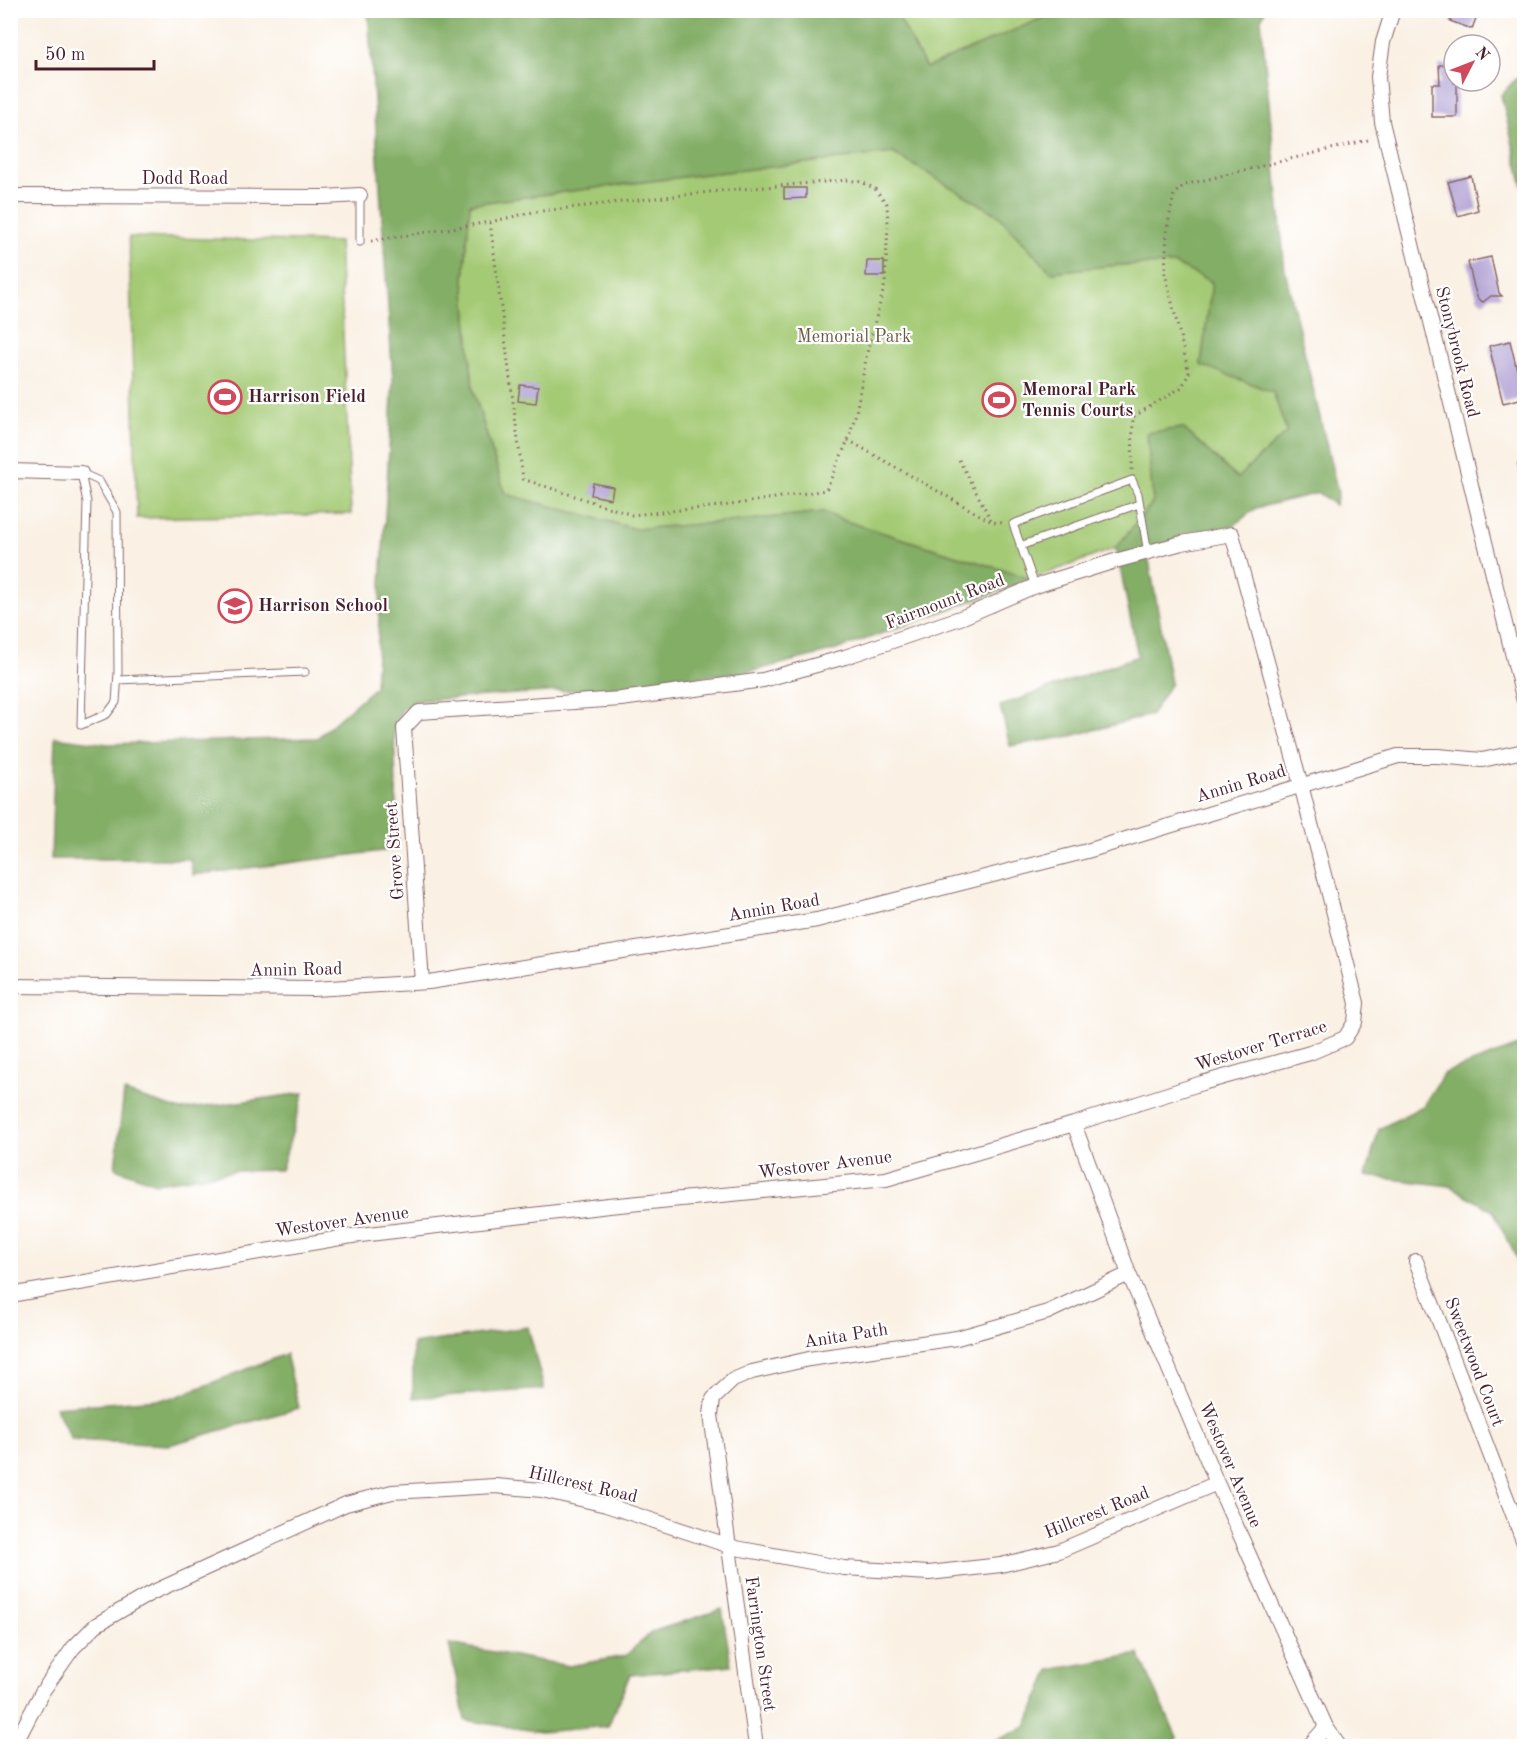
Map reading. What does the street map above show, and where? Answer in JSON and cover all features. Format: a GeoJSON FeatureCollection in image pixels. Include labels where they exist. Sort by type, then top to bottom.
{"type":"FeatureCollection","features":[{"type":"Feature","properties":{"kind":"street","name":"Stonybrook Road"},"geometry":{"type":"LineString","coordinates":[[1393,10],[1383,42],[1378,77],[1382,122],[1524,701]]}},
{"type":"Feature","properties":{"kind":"street","name":"Dodd Road"},"geometry":{"type":"LineString","coordinates":[[10,196],[324,197],[360,195]]}},
{"type":"Feature","properties":{"kind":"street"},"geometry":{"type":"LineString","coordinates":[[10,471],[81,473]]}},
{"type":"Feature","properties":{"kind":"street","name":"Fairmount Road"},"geometry":{"type":"LineString","coordinates":[[411,719],[419,712],[621,699],[763,680],[867,650],[963,616],[1035,586],[1115,561],[1182,543],[1232,534],[1301,785]]}},
{"type":"Feature","properties":{"kind":"street","name":"Grove Street"},"geometry":{"type":"LineString","coordinates":[[411,719],[404,728],[422,982]]}},
{"type":"Feature","properties":{"kind":"street","name":"Annin Road"},"geometry":{"type":"LineString","coordinates":[[10,986],[314,989],[422,982],[817,920],[1087,851],[1398,756],[1438,756],[1482,760],[1524,752]]}},
{"type":"Feature","properties":{"kind":"street","name":"Westover Terrace"},"geometry":{"type":"LineString","coordinates":[[1074,1124],[1202,1083],[1310,1053],[1345,1038],[1355,1022],[1357,1003],[1354,985],[1301,785]]}},
{"type":"Feature","properties":{"kind":"street","name":"Westover Avenue"},"geometry":{"type":"LineString","coordinates":[[10,1295],[352,1236],[609,1206],[886,1179],[1074,1124],[1129,1274],[1217,1483],[1326,1726],[1339,1746]]}},
{"type":"Feature","properties":{"kind":"street","name":"Sweetwood Court"},"geometry":{"type":"LineString","coordinates":[[1416,1261],[1524,1543]]}},
{"type":"Feature","properties":{"kind":"street","name":"Anita Path"},"geometry":{"type":"LineString","coordinates":[[728,1546],[711,1415],[713,1399],[733,1380],[752,1372],[810,1359],[957,1338],[1048,1312],[1129,1274]]}},
{"type":"Feature","properties":{"kind":"street","name":"Hillcrest Road"},"geometry":{"type":"LineString","coordinates":[[14,1746],[42,1692],[73,1648],[96,1625],[149,1594],[346,1504],[392,1492],[495,1486],[542,1490],[606,1505],[728,1546],[844,1568],[929,1573],[1001,1565],[1059,1551],[1217,1483]]}},
{"type":"Feature","properties":{"kind":"street","name":"Farrington Street"},"geometry":{"type":"LineString","coordinates":[[728,1546],[756,1746]]}},
{"type":"Feature","properties":{"kind":"street"},"geometry":{"type":"LineString","coordinates":[[1309,1746],[1326,1726]]}},
{"type":"Feature","properties":{"kind":"lane"},"geometry":{"type":"LineString","coordinates":[[360,195],[360,243]]}},
{"type":"Feature","properties":{"kind":"lane"},"geometry":{"type":"LineString","coordinates":[[81,473],[99,481],[117,512],[118,680],[116,702],[107,714],[81,725],[87,502],[81,473]]}},
{"type":"Feature","properties":{"kind":"lane"},"geometry":{"type":"LineString","coordinates":[[1035,586],[1013,524],[1132,480],[1138,494],[1148,553]]}},
{"type":"Feature","properties":{"kind":"lane"},"geometry":{"type":"LineString","coordinates":[[1020,546],[1139,504]]}},
{"type":"Feature","properties":{"kind":"lane"},"geometry":{"type":"LineString","coordinates":[[118,680],[305,672]]}},
{"type":"Feature","properties":{"kind":"path"},"geometry":{"type":"LineString","coordinates":[[1132,480],[1133,417],[1153,407],[1182,387],[1189,373],[1165,273],[1167,230],[1174,194],[1184,184],[1385,135]]}},
{"type":"Feature","properties":{"kind":"path"},"geometry":{"type":"LineString","coordinates":[[360,243],[490,222],[533,212],[718,191],[847,180],[862,182],[875,189],[887,204],[885,284],[868,348],[856,413],[848,440],[826,490],[730,505],[632,514],[523,479],[490,222]]}},
{"type":"Feature","properties":{"kind":"path"},"geometry":{"type":"LineString","coordinates":[[848,440],[992,522],[1013,524]]}},
{"type":"Feature","properties":{"kind":"path"},"geometry":{"type":"LineString","coordinates":[[959,460],[992,522]]}},
{"type":"Feature","properties":{"kind":"green space"},"geometry":{"type":"Polygon","coordinates":[[[368,11],[895,11],[926,68],[1059,11],[1265,11],[1261,19],[1285,271],[1338,493],[1335,505],[1318,493],[1256,508],[1233,526],[1183,534],[1148,555],[1171,683],[1151,715],[1071,736],[1010,746],[1000,706],[1138,656],[1116,548],[1153,502],[1147,433],[1183,428],[1237,478],[1287,432],[1273,392],[1201,365],[1212,282],[1175,264],[1117,265],[1051,272],[997,214],[893,153],[470,204],[464,280],[473,390],[505,494],[636,529],[823,512],[845,521],[1032,579],[836,650],[757,670],[620,687],[414,701],[402,710],[394,727],[398,849],[193,875],[190,859],[51,859],[55,737],[108,744],[317,738],[375,687],[393,380],[368,11]]]}},
{"type":"Feature","properties":{"kind":"green space"},"geometry":{"type":"Polygon","coordinates":[[[895,11],[1059,11],[926,68],[895,11]]]}},
{"type":"Feature","properties":{"kind":"green space"},"geometry":{"type":"Polygon","coordinates":[[[1524,70],[1524,191],[1501,95],[1524,70]]]}},
{"type":"Feature","properties":{"kind":"green space","name":"Memorial Park"},"geometry":{"type":"Polygon","coordinates":[[[893,153],[997,214],[1051,272],[1117,265],[1175,264],[1212,282],[1201,364],[1273,392],[1287,432],[1237,478],[1183,428],[1147,433],[1153,502],[1116,548],[1032,579],[845,521],[823,512],[636,529],[505,494],[473,390],[464,280],[470,204],[893,153]]]}},
{"type":"Feature","properties":{"kind":"green space","name":"Harrison Field"},"geometry":{"type":"Polygon","coordinates":[[[129,237],[339,242],[351,514],[137,518],[129,237]]]}},
{"type":"Feature","properties":{"kind":"green space"},"geometry":{"type":"Polygon","coordinates":[[[1521,1045],[1524,1081],[1524,1273],[1493,1211],[1450,1186],[1366,1176],[1379,1129],[1423,1106],[1444,1073],[1521,1045]]]}},
{"type":"Feature","properties":{"kind":"green space"},"geometry":{"type":"Polygon","coordinates":[[[124,1092],[181,1110],[304,1093],[281,1170],[235,1171],[156,1183],[115,1168],[124,1092]]]}},
{"type":"Feature","properties":{"kind":"green space"},"geometry":{"type":"Polygon","coordinates":[[[528,1327],[544,1389],[413,1398],[413,1344],[528,1327]]]}},
{"type":"Feature","properties":{"kind":"green space"},"geometry":{"type":"Polygon","coordinates":[[[286,1354],[299,1408],[169,1445],[72,1440],[55,1407],[173,1398],[286,1354]]]}},
{"type":"Feature","properties":{"kind":"green space"},"geometry":{"type":"Polygon","coordinates":[[[722,1609],[731,1665],[630,1675],[608,1726],[541,1732],[465,1720],[449,1644],[569,1666],[625,1656],[652,1632],[722,1609]]]}},
{"type":"Feature","properties":{"kind":"green space"},"geometry":{"type":"Polygon","coordinates":[[[1139,1654],[1177,1737],[1174,1746],[983,1746],[1026,1727],[1050,1670],[1139,1654]]]}},
{"type":"Feature","properties":{"kind":"building"},"geometry":{"type":"Polygon","coordinates":[[[1454,10],[1479,10],[1472,29],[1450,21],[1454,10]]]}},
{"type":"Feature","properties":{"kind":"building"},"geometry":{"type":"Polygon","coordinates":[[[1439,65],[1442,65],[1442,93],[1457,93],[1457,117],[1432,117],[1432,84],[1440,84],[1439,65]]]}},
{"type":"Feature","properties":{"kind":"building"},"geometry":{"type":"Polygon","coordinates":[[[1471,176],[1478,210],[1458,216],[1448,182],[1471,176]]]}},
{"type":"Feature","properties":{"kind":"building"},"geometry":{"type":"Polygon","coordinates":[[[784,188],[806,188],[806,198],[784,199],[784,188]]]}},
{"type":"Feature","properties":{"kind":"building"},"geometry":{"type":"Polygon","coordinates":[[[1491,257],[1499,293],[1502,296],[1491,296],[1483,302],[1478,299],[1468,262],[1491,257]]]}},
{"type":"Feature","properties":{"kind":"building"},"geometry":{"type":"Polygon","coordinates":[[[867,261],[884,261],[884,276],[866,276],[867,261]]]}},
{"type":"Feature","properties":{"kind":"building"},"geometry":{"type":"Polygon","coordinates":[[[1510,341],[1517,370],[1524,369],[1524,380],[1522,381],[1524,398],[1503,403],[1489,346],[1510,341]]]}},
{"type":"Feature","properties":{"kind":"building"},"geometry":{"type":"Polygon","coordinates":[[[520,385],[538,387],[536,403],[518,401],[520,385]]]}},
{"type":"Feature","properties":{"kind":"building"},"geometry":{"type":"Polygon","coordinates":[[[1524,462],[1524,487],[1518,464],[1524,462]]]}},
{"type":"Feature","properties":{"kind":"building"},"geometry":{"type":"Polygon","coordinates":[[[593,483],[613,487],[611,499],[591,495],[593,483]]]}},
{"type":"Feature","properties":{"kind":"place","name":"Harrison Field"},"geometry":{"type":"Point","coordinates":[225,397]}},
{"type":"Feature","properties":{"kind":"place","name":"Memoral Park Tennis Courts"},"geometry":{"type":"Point","coordinates":[999,400]}},
{"type":"Feature","properties":{"kind":"place","name":"Harrison School"},"geometry":{"type":"Point","coordinates":[235,606]}}]}
